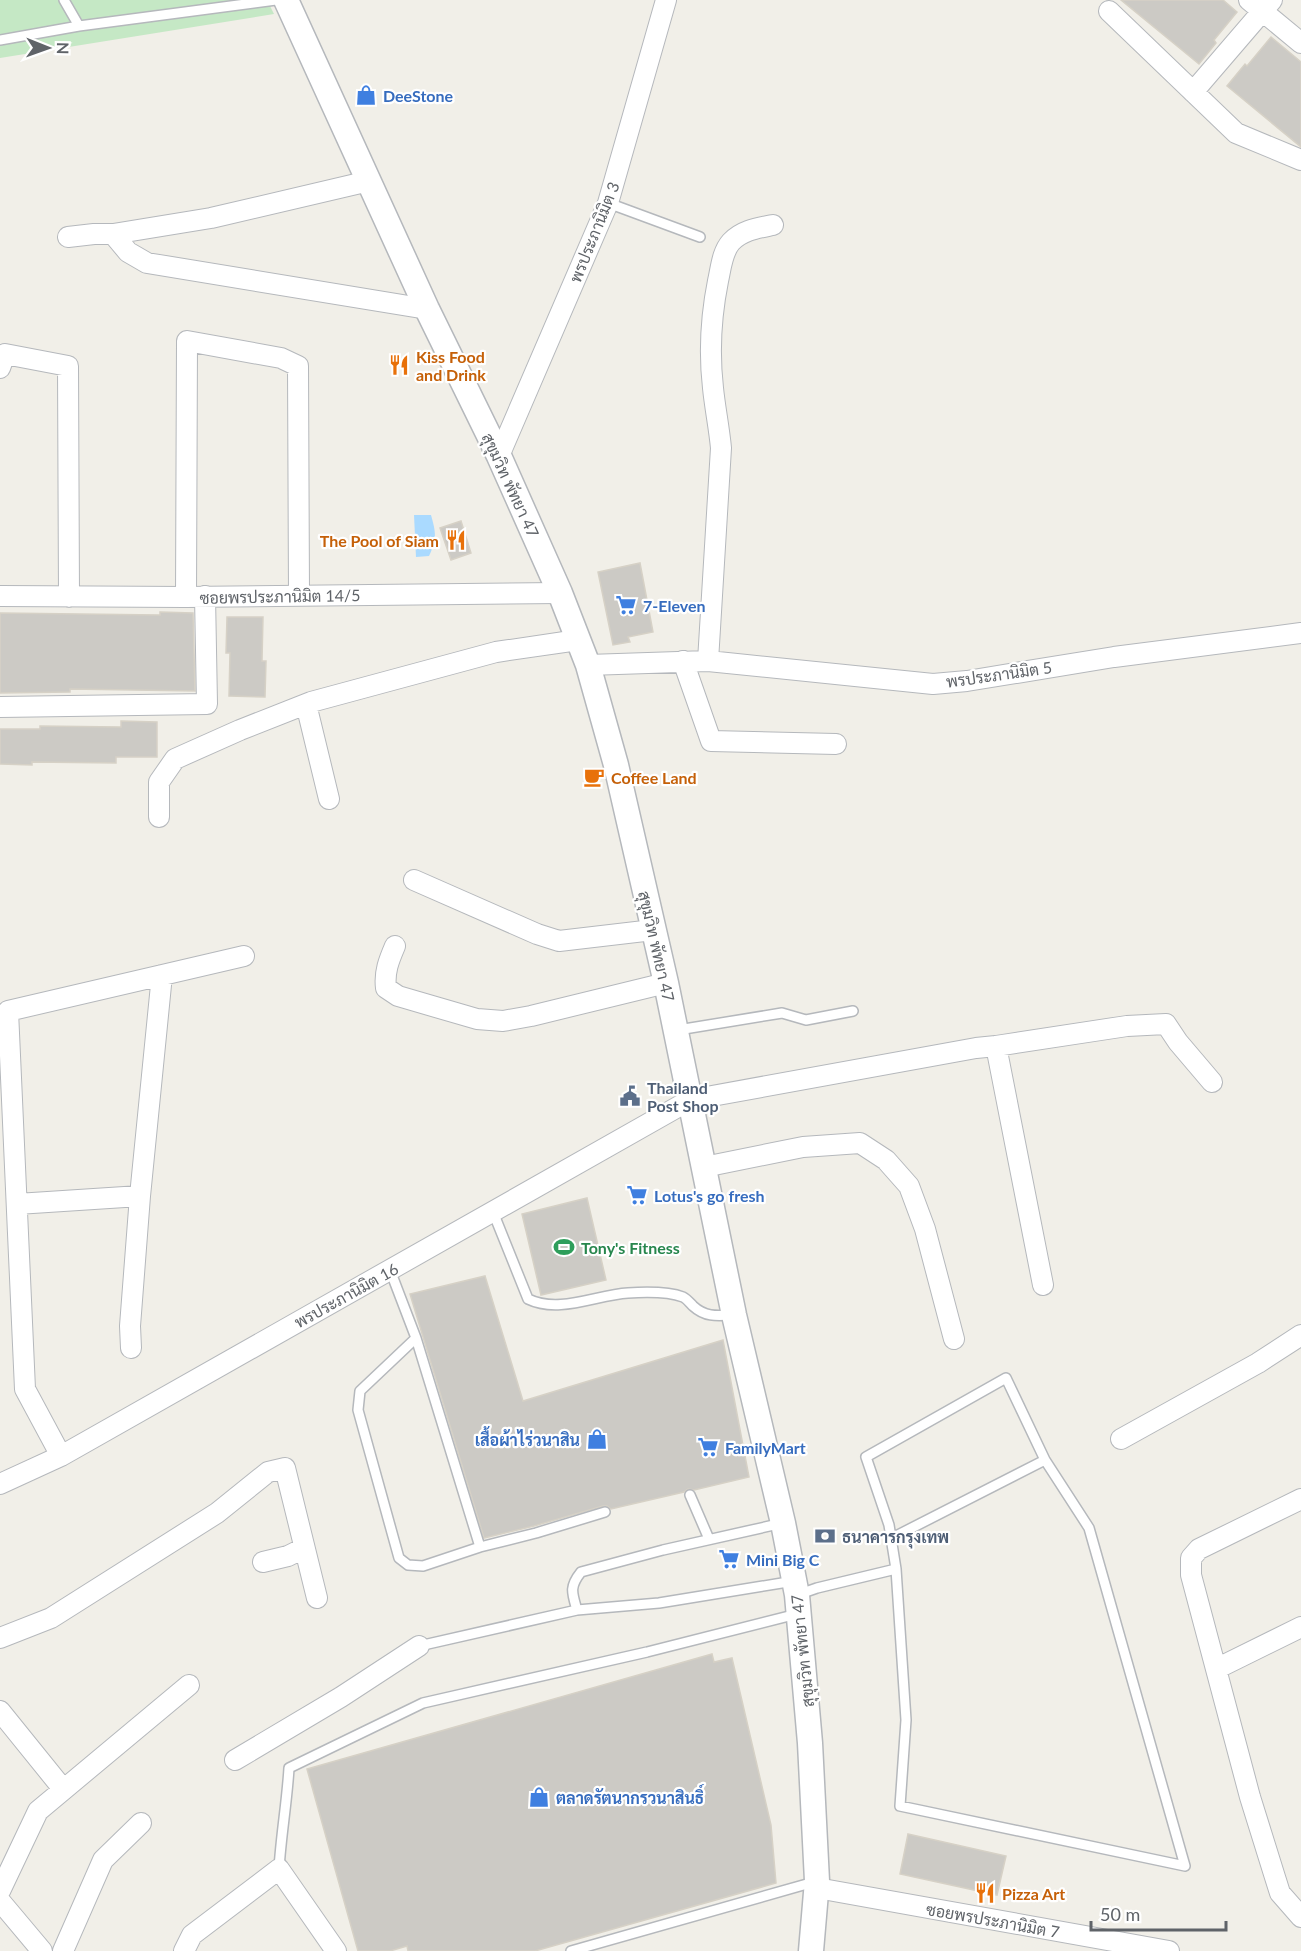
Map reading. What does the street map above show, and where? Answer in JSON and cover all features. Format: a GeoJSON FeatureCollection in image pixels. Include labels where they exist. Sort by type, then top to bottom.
{"type":"FeatureCollection","features":[{"type":"Feature","properties":{"kind":"street","name":"สุขุมวิท พัทยา 47"},"geometry":{"type":"LineString","coordinates":[[286,0],[427,309],[499,456],[560,593],[588,665],[616,765],[666,983],[734,1315],[783,1522],[796,1597],[810,1743],[817,1885],[811,1951]]}},
{"type":"Feature","properties":{"kind":"street","name":"พรประภานิมิต 3"},"geometry":{"type":"LineString","coordinates":[[499,456],[608,203],[666,0]]}},
{"type":"Feature","properties":{"kind":"street"},"geometry":{"type":"LineString","coordinates":[[1193,92],[1262,4],[1301,43]]}},
{"type":"Feature","properties":{"kind":"street"},"geometry":{"type":"LineString","coordinates":[[1108,11],[1236,133],[1301,160]]}},
{"type":"Feature","properties":{"kind":"street"},"geometry":{"type":"LineString","coordinates":[[68,237],[113,234],[212,218],[369,181]]}},
{"type":"Feature","properties":{"kind":"street"},"geometry":{"type":"LineString","coordinates":[[708,661],[721,447],[710,353],[715,296],[723,259],[731,242],[749,230],[773,225]]}},
{"type":"Feature","properties":{"kind":"street"},"geometry":{"type":"LineString","coordinates":[[113,234],[128,252],[147,263],[427,309]]}},
{"type":"Feature","properties":{"kind":"street"},"geometry":{"type":"LineString","coordinates":[[0,707],[207,704],[196,597],[187,341],[281,358],[298,366],[299,595]]}},
{"type":"Feature","properties":{"kind":"street"},"geometry":{"type":"LineString","coordinates":[[0,368],[5,354],[68,366],[69,597]]}},
{"type":"Feature","properties":{"kind":"street","name":"ซอยพรประภานิมิต 14/5"},"geometry":{"type":"LineString","coordinates":[[0,596],[196,597],[560,593]]}},
{"type":"Feature","properties":{"kind":"street","name":"พรประภานิมิต 5"},"geometry":{"type":"LineString","coordinates":[[588,665],[708,661],[933,684],[967,681],[1114,657],[1301,633]]}},
{"type":"Feature","properties":{"kind":"street"},"geometry":{"type":"LineString","coordinates":[[159,818],[159,782],[175,759],[240,730],[306,704],[496,652],[578,640]]}},
{"type":"Feature","properties":{"kind":"street"},"geometry":{"type":"LineString","coordinates":[[682,661],[711,741],[836,744]]}},
{"type":"Feature","properties":{"kind":"street"},"geometry":{"type":"LineString","coordinates":[[306,704],[329,799]]}},
{"type":"Feature","properties":{"kind":"street"},"geometry":{"type":"LineString","coordinates":[[414,880],[537,934],[559,941],[653,930]]}},
{"type":"Feature","properties":{"kind":"street"},"geometry":{"type":"LineString","coordinates":[[395,946],[386,966],[386,988],[398,996],[477,1019],[503,1021],[531,1016],[666,983]]}},
{"type":"Feature","properties":{"kind":"street"},"geometry":{"type":"LineString","coordinates":[[61,1456],[25,1389],[8,1011],[244,956]]}},
{"type":"Feature","properties":{"kind":"street"},"geometry":{"type":"LineString","coordinates":[[131,1348],[130,1326],[140,1196],[162,975]]}},
{"type":"Feature","properties":{"kind":"street","name":"พรประภานิมิต 16"},"geometry":{"type":"LineString","coordinates":[[0,1484],[61,1456],[690,1100],[976,1048],[1127,1026],[1166,1024],[1212,1082]]}},
{"type":"Feature","properties":{"kind":"street"},"geometry":{"type":"LineString","coordinates":[[996,1046],[1043,1285]]}},
{"type":"Feature","properties":{"kind":"street"},"geometry":{"type":"LineString","coordinates":[[704,1167],[804,1147],[860,1143],[886,1160],[909,1186],[925,1229],[954,1340]]}},
{"type":"Feature","properties":{"kind":"street"},"geometry":{"type":"LineString","coordinates":[[16,1204],[140,1196]]}},
{"type":"Feature","properties":{"kind":"street"},"geometry":{"type":"LineString","coordinates":[[1121,1439],[1258,1363],[1301,1335]]}},
{"type":"Feature","properties":{"kind":"street"},"geometry":{"type":"LineString","coordinates":[[0,1638],[51,1618],[217,1513],[268,1472],[285,1468],[317,1598]]}},
{"type":"Feature","properties":{"kind":"street"},"geometry":{"type":"LineString","coordinates":[[1301,1499],[1200,1549],[1191,1558],[1191,1575],[1250,1797],[1280,1893],[1301,1917]]}},
{"type":"Feature","properties":{"kind":"street"},"geometry":{"type":"LineString","coordinates":[[264,1562],[288,1556],[304,1548]]}},
{"type":"Feature","properties":{"kind":"street"},"geometry":{"type":"LineString","coordinates":[[1216,1669],[1301,1627]]}},
{"type":"Feature","properties":{"kind":"street"},"geometry":{"type":"LineString","coordinates":[[235,1760],[341,1697],[419,1646]]}},
{"type":"Feature","properties":{"kind":"street"},"geometry":{"type":"LineString","coordinates":[[0,1891],[38,1811],[189,1685]]}},
{"type":"Feature","properties":{"kind":"street"},"geometry":{"type":"LineString","coordinates":[[0,1711],[63,1790]]}},
{"type":"Feature","properties":{"kind":"street"},"geometry":{"type":"LineString","coordinates":[[63,1951],[103,1860],[141,1823]]}},
{"type":"Feature","properties":{"kind":"street"},"geometry":{"type":"LineString","coordinates":[[184,1951],[192,1935],[279,1869],[336,1951]]}},
{"type":"Feature","properties":{"kind":"street","name":"ซอยพรประภานิมิต 7"},"geometry":{"type":"LineString","coordinates":[[817,1885],[1086,1944],[1169,1951]]}},
{"type":"Feature","properties":{"kind":"street"},"geometry":{"type":"LineString","coordinates":[[0,1901],[42,1951]]}},
{"type":"Feature","properties":{"kind":"lane"},"geometry":{"type":"LineString","coordinates":[[64,0],[79,26]]}},
{"type":"Feature","properties":{"kind":"lane"},"geometry":{"type":"LineString","coordinates":[[0,40],[79,26],[276,0]]}},
{"type":"Feature","properties":{"kind":"lane"},"geometry":{"type":"LineString","coordinates":[[608,203],[700,237]]}},
{"type":"Feature","properties":{"kind":"lane"},"geometry":{"type":"LineString","coordinates":[[676,1031],[782,1013],[806,1020],[853,1011]]}},
{"type":"Feature","properties":{"kind":"lane"},"geometry":{"type":"LineString","coordinates":[[492,1212],[528,1299],[537,1304],[554,1305],[627,1293],[656,1293],[685,1298],[702,1313],[712,1316],[734,1315]]}},
{"type":"Feature","properties":{"kind":"lane"},"geometry":{"type":"LineString","coordinates":[[390,1270],[416,1338],[480,1547]]}},
{"type":"Feature","properties":{"kind":"lane"},"geometry":{"type":"LineString","coordinates":[[416,1338],[360,1391],[358,1410],[399,1558],[408,1565],[423,1566],[480,1547],[605,1512]]}},
{"type":"Feature","properties":{"kind":"lane"},"geometry":{"type":"LineString","coordinates":[[1006,1378],[1045,1460],[1089,1528],[1185,1866],[900,1806],[906,1720],[892,1538],[866,1457],[1006,1378]]}},
{"type":"Feature","properties":{"kind":"lane"},"geometry":{"type":"LineString","coordinates":[[892,1538],[1045,1460]]}},
{"type":"Feature","properties":{"kind":"lane"},"geometry":{"type":"LineString","coordinates":[[690,1495],[709,1539]]}},
{"type":"Feature","properties":{"kind":"lane"},"geometry":{"type":"LineString","coordinates":[[577,1610],[572,1592],[574,1581],[581,1572],[783,1522]]}},
{"type":"Feature","properties":{"kind":"lane"},"geometry":{"type":"LineString","coordinates":[[279,1869],[289,1768],[423,1703],[647,1652],[817,1588],[896,1569]]}},
{"type":"Feature","properties":{"kind":"lane"},"geometry":{"type":"LineString","coordinates":[[419,1646],[577,1610],[659,1603],[796,1597]]}},
{"type":"Feature","properties":{"kind":"lane"},"geometry":{"type":"LineString","coordinates":[[571,1951],[817,1885]]}},
{"type":"Feature","properties":{"kind":"green space"},"geometry":{"type":"Polygon","coordinates":[[[0,0],[267,0],[274,14],[0,58],[0,0]]]}},
{"type":"Feature","properties":{"kind":"water"},"geometry":{"type":"Polygon","coordinates":[[[414,515],[431,515],[435,536],[429,556],[416,557],[414,515]]]}},
{"type":"Feature","properties":{"kind":"building"},"geometry":{"type":"Polygon","coordinates":[[[1121,0],[1223,0],[1237,12],[1214,40],[1216,43],[1199,64],[1121,0]]]}},
{"type":"Feature","properties":{"kind":"building"},"geometry":{"type":"Polygon","coordinates":[[[1271,37],[1301,62],[1301,147],[1227,86],[1271,37]]]}},
{"type":"Feature","properties":{"kind":"building","name":"The Pool of Siam"},"geometry":{"type":"Polygon","coordinates":[[[461,521],[471,553],[451,560],[440,528],[461,521]]]}},
{"type":"Feature","properties":{"kind":"building","name":"7-Eleven"},"geometry":{"type":"Polygon","coordinates":[[[640,563],[653,632],[628,637],[630,642],[613,645],[598,572],[640,563]]]}},
{"type":"Feature","properties":{"kind":"building"},"geometry":{"type":"Polygon","coordinates":[[[160,612],[193,613],[195,691],[70,689],[70,692],[0,693],[0,613],[160,615],[160,612]]]}},
{"type":"Feature","properties":{"kind":"building"},"geometry":{"type":"Polygon","coordinates":[[[227,617],[263,617],[262,661],[266,661],[265,697],[229,696],[230,653],[226,653],[227,617]]]}},
{"type":"Feature","properties":{"kind":"building"},"geometry":{"type":"Polygon","coordinates":[[[121,721],[157,722],[157,757],[116,757],[116,763],[0,764],[0,729],[40,729],[40,726],[121,727],[121,721]]]}},
{"type":"Feature","properties":{"kind":"building","name":"Tony's Fitness"},"geometry":{"type":"Polygon","coordinates":[[[587,1198],[606,1280],[541,1295],[522,1214],[587,1198]]]}},
{"type":"Feature","properties":{"kind":"building","name":"เสื้อผ้าไร่วนาสิน"},"geometry":{"type":"Polygon","coordinates":[[[485,1276],[523,1401],[723,1340],[749,1477],[694,1490],[688,1489],[684,1492],[611,1509],[603,1506],[484,1538],[410,1294],[485,1276]]]}},
{"type":"Feature","properties":{"kind":"building","name":"ตลาดรัตนากรวนาสินธิ์"},"geometry":{"type":"Polygon","coordinates":[[[712,1654],[714,1662],[732,1658],[771,1825],[776,1883],[535,1951],[408,1951],[407,1946],[390,1951],[358,1951],[307,1769],[712,1654]]]}},
{"type":"Feature","properties":{"kind":"building"},"geometry":{"type":"Polygon","coordinates":[[[908,1834],[1006,1856],[997,1895],[900,1874],[908,1834]]]}},
{"type":"Feature","properties":{"kind":"place","name":"DeeStone"},"geometry":{"type":"Point","coordinates":[366,95]}},
{"type":"Feature","properties":{"kind":"place","name":"Kiss Food and Drink"},"geometry":{"type":"Point","coordinates":[399,365]}},
{"type":"Feature","properties":{"kind":"place","name":"The Pool of Siam"},"geometry":{"type":"Point","coordinates":[456,540]}},
{"type":"Feature","properties":{"kind":"place","name":"7-Eleven"},"geometry":{"type":"Point","coordinates":[626,605]}},
{"type":"Feature","properties":{"kind":"place","name":"Coffee Land"},"geometry":{"type":"Point","coordinates":[594,777]}},
{"type":"Feature","properties":{"kind":"place","name":"Thailand Post Shop"},"geometry":{"type":"Point","coordinates":[630,1096]}},
{"type":"Feature","properties":{"kind":"place","name":"Lotus's go fresh"},"geometry":{"type":"Point","coordinates":[637,1195]}},
{"type":"Feature","properties":{"kind":"place","name":"Tony's Fitness"},"geometry":{"type":"Point","coordinates":[564,1247]}},
{"type":"Feature","properties":{"kind":"place","name":"เสื้อผ้าไร่วนาสิน"},"geometry":{"type":"Point","coordinates":[597,1439]}},
{"type":"Feature","properties":{"kind":"place","name":"FamilyMart"},"geometry":{"type":"Point","coordinates":[708,1447]}},
{"type":"Feature","properties":{"kind":"place","name":"ธนาคารกรุงเทพ"},"geometry":{"type":"Point","coordinates":[825,1536]}},
{"type":"Feature","properties":{"kind":"place","name":"Mini Big C"},"geometry":{"type":"Point","coordinates":[729,1559]}},
{"type":"Feature","properties":{"kind":"place","name":"ตลาดรัตนากรวนาสินธิ์"},"geometry":{"type":"Point","coordinates":[539,1797]}},
{"type":"Feature","properties":{"kind":"place","name":"Pizza Art"},"geometry":{"type":"Point","coordinates":[985,1893]}}]}
